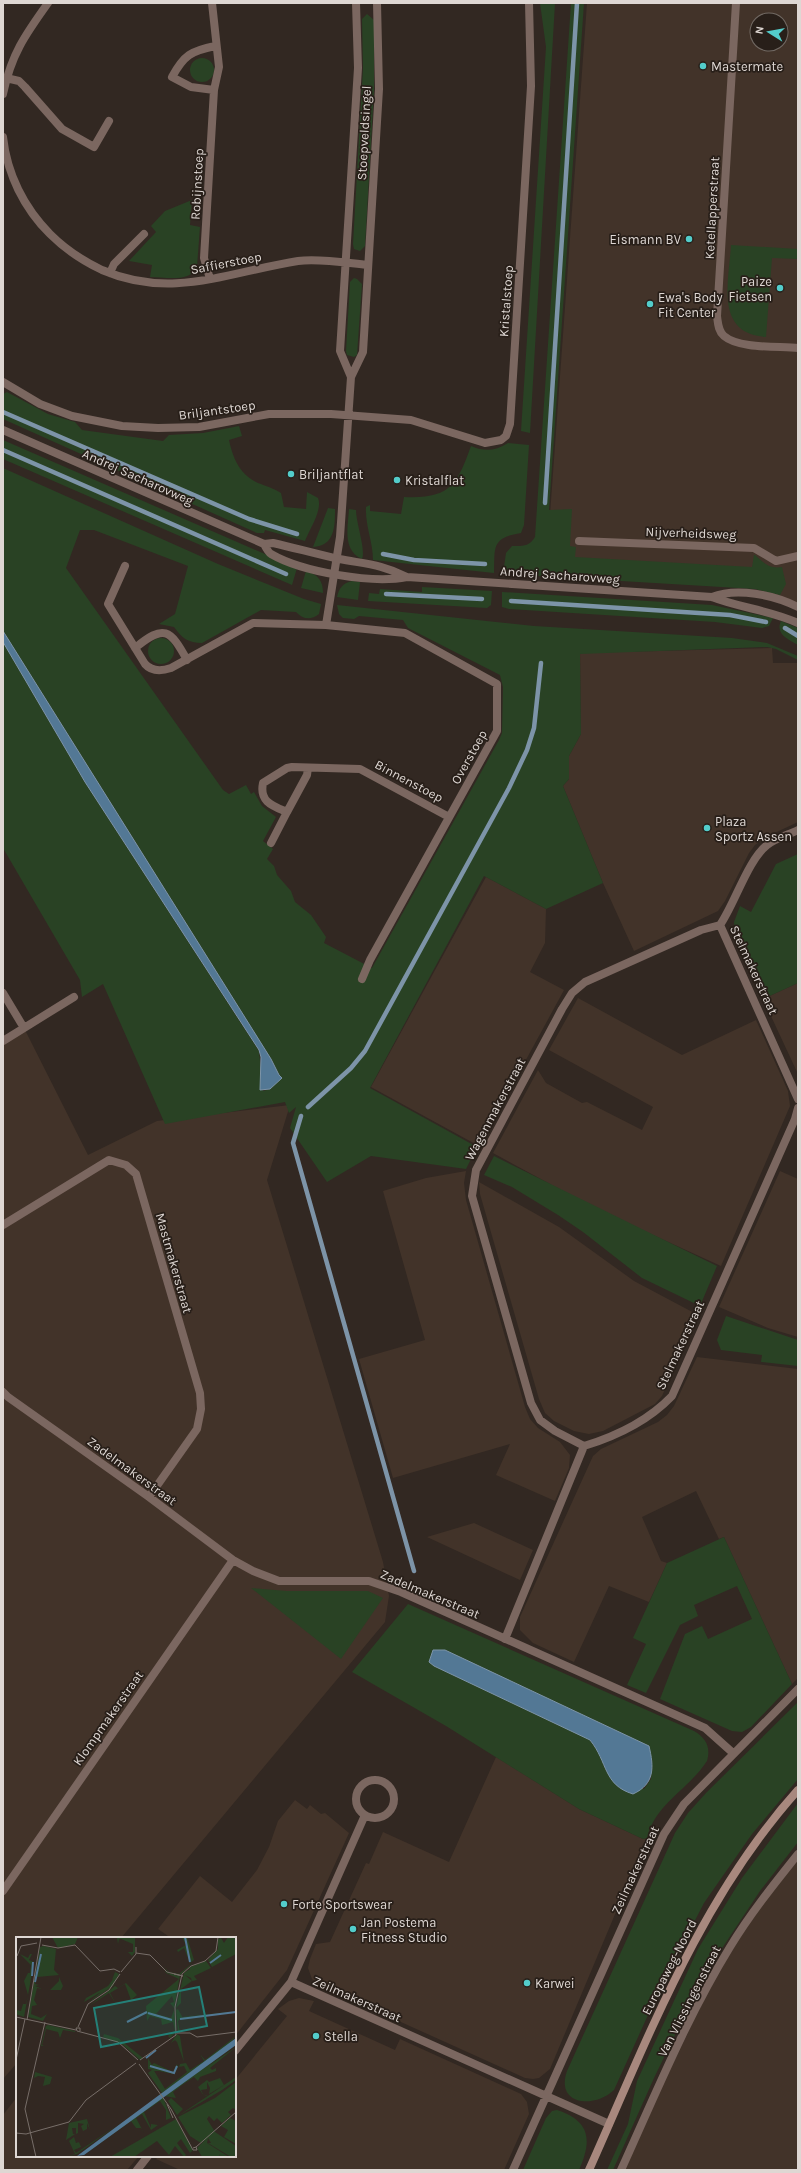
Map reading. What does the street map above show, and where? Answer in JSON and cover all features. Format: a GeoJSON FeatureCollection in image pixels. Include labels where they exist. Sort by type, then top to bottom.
{"type":"FeatureCollection","features":[{"type":"Feature","properties":{"kind":"main road","name":"Europaweg-Noord"},"geometry":{"type":"LineString","coordinates":[[589,2170],[672,1984],[696,1936],[747,1856],[798,1790]]}},
{"type":"Feature","properties":{"kind":"street"},"geometry":{"type":"LineString","coordinates":[[3,94],[10,63],[21,41],[48,3]]}},
{"type":"Feature","properties":{"kind":"street","name":"Robijnstoep"},"geometry":{"type":"LineString","coordinates":[[210,279],[204,258],[214,90],[219,67],[215,46],[212,3]]}},
{"type":"Feature","properties":{"kind":"street","name":"Stoepveldsingel"},"geometry":{"type":"LineString","coordinates":[[351,377],[340,351],[347,264],[358,68],[356,3]]}},
{"type":"Feature","properties":{"kind":"street","name":"Stoepveldsingel"},"geometry":{"type":"LineString","coordinates":[[338,559],[351,377],[363,352],[379,89],[377,3]]}},
{"type":"Feature","properties":{"kind":"street","name":"Kristalstoep"},"geometry":{"type":"LineString","coordinates":[[348,415],[411,420],[485,443],[496,442],[506,436],[510,416],[531,94],[529,3]]}},
{"type":"Feature","properties":{"kind":"street","name":"Ketellapperstraat"},"geometry":{"type":"LineString","coordinates":[[736,3],[717,308],[718,326],[723,336],[731,341],[744,344],[798,348]]}},
{"type":"Feature","properties":{"kind":"street"},"geometry":{"type":"LineString","coordinates":[[214,90],[191,87],[172,77],[179,64],[187,56],[194,51],[215,46]]}},
{"type":"Feature","properties":{"kind":"street"},"geometry":{"type":"LineString","coordinates":[[6,78],[19,81],[62,129],[94,147],[110,121]]}},
{"type":"Feature","properties":{"kind":"street","name":"Saffierstoep"},"geometry":{"type":"LineString","coordinates":[[3,138],[12,176],[26,205],[35,218],[53,238],[70,252],[110,273],[137,282],[156,284],[186,283],[300,261],[347,264]]}},
{"type":"Feature","properties":{"kind":"street"},"geometry":{"type":"LineString","coordinates":[[110,273],[114,264],[144,234]]}},
{"type":"Feature","properties":{"kind":"street"},"geometry":{"type":"LineString","coordinates":[[347,264],[368,265]]}},
{"type":"Feature","properties":{"kind":"street","name":"Briljantstoep"},"geometry":{"type":"LineString","coordinates":[[3,382],[40,404],[72,416],[122,426],[158,428],[199,427],[284,413],[348,415]]}},
{"type":"Feature","properties":{"kind":"street","name":"Andrej Sacharovweg"},"geometry":{"type":"LineString","coordinates":[[3,430],[264,544],[273,543],[338,559],[384,566],[407,577]]}},
{"type":"Feature","properties":{"kind":"street","name":"Nijverheidsweg"},"geometry":{"type":"LineString","coordinates":[[579,541],[754,548],[776,561],[798,556]]}},
{"type":"Feature","properties":{"kind":"street","name":"Andrej Sacharovweg"},"geometry":{"type":"LineString","coordinates":[[264,544],[270,553],[304,566],[375,580],[390,580],[407,577],[712,597],[767,611],[798,623]]}},
{"type":"Feature","properties":{"kind":"street"},"geometry":{"type":"LineString","coordinates":[[326,625],[338,559]]}},
{"type":"Feature","properties":{"kind":"street","name":"Overstoep"},"geometry":{"type":"LineString","coordinates":[[125,566],[108,604],[148,667],[158,670],[171,668],[253,623],[326,625],[405,633],[497,684],[497,731],[370,960],[362,979]]}},
{"type":"Feature","properties":{"kind":"street","name":"Andrej Sacharovweg"},"geometry":{"type":"LineString","coordinates":[[712,597],[724,592],[758,595],[784,601],[798,607]]}},
{"type":"Feature","properties":{"kind":"street"},"geometry":{"type":"LineString","coordinates":[[135,648],[154,634],[166,633],[176,639],[187,660]]}},
{"type":"Feature","properties":{"kind":"street","name":"Binnenstoep"},"geometry":{"type":"LineString","coordinates":[[287,812],[268,804],[265,801],[261,790],[263,783],[287,768],[360,769],[449,817]]}},
{"type":"Feature","properties":{"kind":"street"},"geometry":{"type":"LineString","coordinates":[[271,843],[307,775],[308,768]]}},
{"type":"Feature","properties":{"kind":"street","name":"Stelmakerstraat"},"geometry":{"type":"LineString","coordinates":[[798,830],[768,845],[756,856],[731,909],[720,925],[798,1099]]}},
{"type":"Feature","properties":{"kind":"street","name":"Wagenmakerstraat"},"geometry":{"type":"LineString","coordinates":[[584,1446],[556,1431],[540,1420],[531,1403],[472,1196],[476,1170],[562,1009],[572,994],[585,982],[701,930],[720,925]]}},
{"type":"Feature","properties":{"kind":"street"},"geometry":{"type":"LineString","coordinates":[[3,993],[24,1028]]}},
{"type":"Feature","properties":{"kind":"street"},"geometry":{"type":"LineString","coordinates":[[3,1041],[74,997]]}},
{"type":"Feature","properties":{"kind":"street","name":"Stelmakerstraat"},"geometry":{"type":"LineString","coordinates":[[584,1446],[599,1441],[643,1421],[658,1411],[672,1396],[795,1119],[798,1108]]}},
{"type":"Feature","properties":{"kind":"street","name":"Mastmakerstraat"},"geometry":{"type":"LineString","coordinates":[[3,1226],[109,1160],[126,1165],[136,1174],[200,1393],[201,1409],[197,1429],[149,1497]]}},
{"type":"Feature","properties":{"kind":"street","name":"Zadelmakerstraat"},"geometry":{"type":"LineString","coordinates":[[3,1392],[149,1497],[233,1560],[253,1571],[280,1581],[369,1582],[380,1584],[705,1728],[733,1753]]}},
{"type":"Feature","properties":{"kind":"street"},"geometry":{"type":"LineString","coordinates":[[505,1639],[584,1446]]}},
{"type":"Feature","properties":{"kind":"street","name":"Klompmakerstraat"},"geometry":{"type":"LineString","coordinates":[[3,1891],[233,1560]]}},
{"type":"Feature","properties":{"kind":"street","name":"Zeilmakerstraat"},"geometry":{"type":"LineString","coordinates":[[513,2170],[664,1834],[684,1804],[798,1689]]}},
{"type":"Feature","properties":{"kind":"street"},"geometry":{"type":"LineString","coordinates":[[369,1781],[381,1781],[387,1784],[393,1794],[392,1807],[388,1812],[378,1817],[365,1815],[361,1811],[356,1800],[359,1788],[369,1781]]}},
{"type":"Feature","properties":{"kind":"street","name":"Zeilmakerstraat"},"geometry":{"type":"LineString","coordinates":[[236,2050],[291,1982],[365,1815]]}},
{"type":"Feature","properties":{"kind":"street","name":"Van Vlissingenstraat"},"geometry":{"type":"LineString","coordinates":[[621,2170],[699,2001],[730,1947],[754,1911],[798,1854]]}},
{"type":"Feature","properties":{"kind":"street","name":"Zeilmakerstraat"},"geometry":{"type":"LineString","coordinates":[[291,1982],[609,2124]]}},
{"type":"Feature","properties":{"kind":"street"},"geometry":{"type":"LineString","coordinates":[[137,2170],[147,2157]]}},
{"type":"Feature","properties":{"kind":"shaded area"},"geometry":{"type":"Polygon","coordinates":[[[587,3],[798,3],[798,603],[747,585],[546,570],[587,3]]]}},
{"type":"Feature","properties":{"kind":"shaded area"},"geometry":{"type":"Polygon","coordinates":[[[772,648],[773,663],[798,663],[798,822],[766,837],[755,845],[749,853],[725,901],[718,911],[634,951],[603,883],[563,786],[569,779],[569,756],[581,734],[580,653],[772,648]]]}},
{"type":"Feature","properties":{"kind":"shaded area"},"geometry":{"type":"Polygon","coordinates":[[[486,877],[546,909],[545,943],[530,972],[564,990],[479,1146],[371,1087],[486,877]]]}},
{"type":"Feature","properties":{"kind":"shaded area"},"geometry":{"type":"Polygon","coordinates":[[[798,983],[798,1074],[763,999],[798,983]]]}},
{"type":"Feature","properties":{"kind":"shaded area"},"geometry":{"type":"Polygon","coordinates":[[[578,998],[682,1055],[756,1020],[788,1091],[790,1106],[721,1266],[598,1210],[493,1153],[538,1070],[546,1083],[582,1103],[587,1102],[642,1130],[653,1107],[549,1050],[578,998]]]}},
{"type":"Feature","properties":{"kind":"shaded area"},"geometry":{"type":"Polygon","coordinates":[[[24,1028],[88,1155],[157,1121],[290,1105],[267,1180],[383,1562],[389,1596],[385,1622],[122,1937],[16,1937],[16,2064],[3,2079],[3,1041],[24,1028]]]}},
{"type":"Feature","properties":{"kind":"shaded area"},"geometry":{"type":"Polygon","coordinates":[[[466,1171],[464,1183],[466,1200],[525,1407],[530,1419],[538,1428],[560,1442],[570,1455],[569,1468],[555,1501],[496,1475],[510,1444],[393,1478],[359,1359],[425,1340],[383,1191],[426,1178],[466,1171]]]}},
{"type":"Feature","properties":{"kind":"shaded area"},"geometry":{"type":"Polygon","coordinates":[[[780,1171],[798,1179],[798,1337],[768,1328],[719,1307],[780,1171]]]}},
{"type":"Feature","properties":{"kind":"shaded area"},"geometry":{"type":"Polygon","coordinates":[[[479,1182],[559,1227],[634,1281],[698,1315],[662,1396],[655,1404],[603,1431],[589,1434],[574,1431],[554,1421],[545,1413],[539,1399],[480,1194],[479,1182]]]}},
{"type":"Feature","properties":{"kind":"shaded area"},"geometry":{"type":"Polygon","coordinates":[[[697,1357],[798,1369],[798,1678],[792,1684],[724,1537],[719,1539],[696,1491],[642,1517],[661,1561],[667,1563],[649,1602],[609,1586],[574,1662],[533,1643],[520,1630],[520,1617],[593,1456],[601,1449],[658,1422],[667,1415],[674,1406],[697,1357]]]}},
{"type":"Feature","properties":{"kind":"shaded area"},"geometry":{"type":"Polygon","coordinates":[[[474,1523],[533,1550],[520,1580],[427,1537],[474,1523]]]}},
{"type":"Feature","properties":{"kind":"shaded area"},"geometry":{"type":"Polygon","coordinates":[[[496,1757],[579,1809],[643,1839],[647,1838],[550,2069],[539,2078],[533,2079],[525,2078],[321,1986],[312,1979],[308,1968],[316,1944],[330,1942],[366,1863],[369,1864],[383,1832],[449,1862],[496,1757]]]}},
{"type":"Feature","properties":{"kind":"shaded area"},"geometry":{"type":"Polygon","coordinates":[[[295,1800],[307,1809],[310,1805],[321,1814],[325,1813],[349,1833],[287,1970],[236,2035],[236,1937],[170,1937],[158,1929],[200,1876],[232,1902],[257,1870],[269,1847],[278,1821],[295,1800]]]}},
{"type":"Feature","properties":{"kind":"shaded area"},"geometry":{"type":"Polygon","coordinates":[[[798,1854],[798,2170],[621,2170],[730,1947],[798,1854]]]}},
{"type":"Feature","properties":{"kind":"shaded area"},"geometry":{"type":"Polygon","coordinates":[[[299,1998],[314,2001],[309,2011],[395,2050],[400,2039],[521,2094],[527,2102],[529,2114],[504,2170],[180,2170],[156,2159],[158,2157],[236,2157],[236,2079],[287,2016],[278,2009],[289,2001],[299,1998]]]}},
{"type":"Feature","properties":{"kind":"shaded area"},"geometry":{"type":"Polygon","coordinates":[[[16,2098],[16,2157],[138,2157],[127,2170],[3,2170],[3,2115],[16,2098]]]}},
{"type":"Feature","properties":{"kind":"green space"},"geometry":{"type":"Polygon","coordinates":[[[540,3],[555,3],[530,433],[521,431],[546,47],[540,3]]]}},
{"type":"Feature","properties":{"kind":"green space"},"geometry":{"type":"Polygon","coordinates":[[[571,3],[584,3],[549,510],[572,509],[570,546],[576,547],[575,557],[752,567],[755,555],[770,566],[782,567],[786,584],[780,595],[755,589],[503,574],[506,553],[512,546],[522,546],[528,544],[535,537],[571,3]]]}},
{"type":"Feature","properties":{"kind":"green space"},"geometry":{"type":"Polygon","coordinates":[[[367,14],[374,20],[374,90],[365,246],[360,251],[354,249],[353,244],[363,68],[362,19],[367,14]]]}},
{"type":"Feature","properties":{"kind":"green space"},"geometry":{"type":"Polygon","coordinates":[[[197,58],[207,58],[214,65],[214,75],[207,82],[197,82],[190,75],[190,65],[197,58]]]}},
{"type":"Feature","properties":{"kind":"green space"},"geometry":{"type":"Polygon","coordinates":[[[192,200],[190,225],[200,227],[197,267],[194,272],[183,277],[150,277],[152,265],[129,261],[156,232],[151,226],[165,211],[192,200]]]}},
{"type":"Feature","properties":{"kind":"green space"},"geometry":{"type":"Polygon","coordinates":[[[731,245],[798,249],[798,259],[772,258],[766,337],[749,334],[738,326],[732,316],[728,303],[727,289],[731,245]]]}},
{"type":"Feature","properties":{"kind":"green space"},"geometry":{"type":"Polygon","coordinates":[[[354,278],[362,284],[357,355],[354,357],[347,355],[346,351],[350,282],[354,278]]]}},
{"type":"Feature","properties":{"kind":"green space"},"geometry":{"type":"Polygon","coordinates":[[[7,392],[48,414],[75,422],[82,430],[163,441],[169,435],[203,433],[239,426],[242,436],[229,440],[235,459],[246,475],[258,483],[281,493],[284,507],[306,509],[307,492],[318,498],[319,508],[315,520],[305,541],[265,530],[264,533],[257,533],[3,419],[3,394],[7,392]]]}},
{"type":"Feature","properties":{"kind":"green space"},"geometry":{"type":"Polygon","coordinates":[[[3,440],[297,568],[292,585],[3,459],[3,440]]]}},
{"type":"Feature","properties":{"kind":"green space"},"geometry":{"type":"Polygon","coordinates":[[[508,443],[529,445],[524,525],[521,533],[504,538],[497,545],[494,556],[494,573],[373,560],[366,507],[370,505],[370,511],[401,514],[404,497],[432,495],[442,492],[450,487],[461,471],[471,446],[490,450],[499,448],[508,443]]]}},
{"type":"Feature","properties":{"kind":"green space"},"geometry":{"type":"Polygon","coordinates":[[[3,468],[218,564],[304,599],[321,604],[319,614],[313,618],[304,618],[296,612],[261,610],[202,643],[197,643],[186,639],[174,627],[159,624],[175,614],[188,566],[94,530],[80,530],[66,568],[223,790],[229,794],[246,785],[251,794],[254,792],[262,806],[276,817],[263,841],[273,849],[267,859],[274,866],[277,875],[291,891],[295,902],[311,915],[326,937],[324,943],[372,968],[499,740],[502,733],[503,687],[500,675],[408,628],[403,620],[359,616],[354,619],[343,618],[339,614],[337,605],[534,626],[732,638],[767,643],[798,656],[798,660],[776,649],[767,647],[580,654],[581,734],[569,756],[569,779],[563,786],[603,883],[546,909],[484,876],[370,1088],[477,1147],[466,1169],[371,1156],[327,1182],[290,1128],[296,1107],[289,1113],[285,1102],[165,1124],[103,984],[82,997],[80,980],[3,848],[3,642],[85,782],[259,1051],[263,1091],[270,1089],[280,1077],[271,1059],[3,631],[3,468]]]}},
{"type":"Feature","properties":{"kind":"green space"},"geometry":{"type":"Polygon","coordinates":[[[328,508],[335,509],[335,522],[332,534],[326,543],[313,547],[328,508]]]}},
{"type":"Feature","properties":{"kind":"green space"},"geometry":{"type":"Polygon","coordinates":[[[349,509],[356,510],[363,549],[362,559],[351,550],[349,544],[347,530],[349,509]]]}},
{"type":"Feature","properties":{"kind":"green space"},"geometry":{"type":"Polygon","coordinates":[[[306,571],[317,576],[321,581],[323,593],[301,588],[306,571]]]}},
{"type":"Feature","properties":{"kind":"green space"},"geometry":{"type":"Polygon","coordinates":[[[352,581],[360,582],[358,600],[337,597],[342,586],[352,581]]]}},
{"type":"Feature","properties":{"kind":"green space"},"geometry":{"type":"Polygon","coordinates":[[[422,587],[492,591],[491,605],[487,608],[368,601],[369,593],[379,594],[380,589],[422,592],[422,587]]]}},
{"type":"Feature","properties":{"kind":"green space"},"geometry":{"type":"Polygon","coordinates":[[[502,592],[712,605],[773,618],[769,626],[762,628],[715,622],[509,609],[502,607],[502,592]]]}},
{"type":"Feature","properties":{"kind":"green space"},"geometry":{"type":"Polygon","coordinates":[[[781,621],[798,628],[798,645],[781,633],[781,621]]]}},
{"type":"Feature","properties":{"kind":"green space"},"geometry":{"type":"Polygon","coordinates":[[[161,638],[170,642],[174,651],[170,660],[161,664],[152,660],[148,651],[152,642],[161,638]]]}},
{"type":"Feature","properties":{"kind":"green space"},"geometry":{"type":"Polygon","coordinates":[[[798,854],[798,983],[763,999],[735,935],[734,922],[740,906],[751,912],[776,864],[798,854]]]}},
{"type":"Feature","properties":{"kind":"green space"},"geometry":{"type":"Polygon","coordinates":[[[494,1156],[717,1266],[700,1306],[642,1278],[583,1232],[558,1215],[512,1187],[484,1175],[494,1156]]]}},
{"type":"Feature","properties":{"kind":"green space"},"geometry":{"type":"Polygon","coordinates":[[[726,1316],[798,1340],[798,1366],[761,1362],[762,1355],[721,1350],[717,1340],[726,1316]]]}},
{"type":"Feature","properties":{"kind":"green space"},"geometry":{"type":"Polygon","coordinates":[[[724,1537],[792,1684],[751,1727],[742,1732],[732,1731],[660,1699],[685,1634],[702,1626],[708,1639],[752,1619],[737,1586],[694,1605],[698,1616],[680,1625],[646,1693],[627,1685],[646,1644],[633,1638],[667,1563],[724,1537]]]}},
{"type":"Feature","properties":{"kind":"green space"},"geometry":{"type":"Polygon","coordinates":[[[251,1588],[287,1591],[368,1591],[383,1598],[341,1659],[251,1588]]]}},
{"type":"Feature","properties":{"kind":"green space"},"geometry":{"type":"Polygon","coordinates":[[[408,1604],[694,1731],[702,1737],[708,1747],[707,1761],[700,1771],[665,1806],[651,1826],[647,1838],[643,1839],[579,1809],[446,1726],[352,1672],[408,1604]],[[477,1667],[590,1740],[598,1750],[609,1775],[644,1789],[651,1779],[652,1758],[484,1669],[477,1667]]]}},
{"type":"Feature","properties":{"kind":"green space"},"geometry":{"type":"Polygon","coordinates":[[[798,1702],[798,1779],[752,1834],[704,1903],[663,1982],[614,2090],[597,2100],[578,2100],[571,2097],[566,2091],[565,2082],[567,2071],[675,1833],[688,1813],[706,1793],[798,1702]]]}},
{"type":"Feature","properties":{"kind":"green space"},"geometry":{"type":"Polygon","coordinates":[[[798,1803],[798,1842],[760,1891],[703,1977],[654,2078],[613,2170],[607,2170],[628,2124],[637,2081],[698,1949],[742,1878],[798,1803]]]}},
{"type":"Feature","properties":{"kind":"green space"},"geometry":{"type":"Polygon","coordinates":[[[557,2110],[577,2120],[586,2133],[586,2150],[579,2170],[523,2170],[546,2118],[552,2111],[557,2110]]]}},
{"type":"Feature","properties":{"kind":"water"},"geometry":{"type":"Polygon","coordinates":[[[3,631],[271,1059],[282,1078],[270,1089],[260,1090],[261,1057],[259,1050],[85,782],[3,642],[3,631]]]}},
{"type":"Feature","properties":{"kind":"water"},"geometry":{"type":"Polygon","coordinates":[[[433,1650],[445,1650],[649,1746],[652,1768],[649,1780],[640,1790],[633,1794],[623,1790],[611,1779],[596,1748],[590,1740],[434,1666],[429,1662],[433,1650]]]}},
{"type":"Feature","properties":{"kind":"waterway"},"geometry":{"type":"LineString","coordinates":[[545,503],[577,3]]}},
{"type":"Feature","properties":{"kind":"waterway"},"geometry":{"type":"LineString","coordinates":[[3,412],[249,519],[297,534]]}},
{"type":"Feature","properties":{"kind":"waterway"},"geometry":{"type":"LineString","coordinates":[[3,450],[286,574]]}},
{"type":"Feature","properties":{"kind":"waterway"},"geometry":{"type":"LineString","coordinates":[[383,554],[414,560],[485,564]]}},
{"type":"Feature","properties":{"kind":"waterway"},"geometry":{"type":"LineString","coordinates":[[386,594],[482,599]]}},
{"type":"Feature","properties":{"kind":"waterway"},"geometry":{"type":"LineString","coordinates":[[511,601],[730,615],[766,622]]}},
{"type":"Feature","properties":{"kind":"waterway"},"geometry":{"type":"LineString","coordinates":[[785,628],[798,636]]}},
{"type":"Feature","properties":{"kind":"waterway"},"geometry":{"type":"LineString","coordinates":[[308,1107],[351,1068],[365,1051],[509,788],[527,750],[534,728],[541,663]]}},
{"type":"Feature","properties":{"kind":"waterway"},"geometry":{"type":"LineString","coordinates":[[301,1116],[293,1143],[414,1571]]}},
{"type":"Feature","properties":{"kind":"place","name":"Mastermate"},"geometry":{"type":"Point","coordinates":[703,66]}},
{"type":"Feature","properties":{"kind":"place","name":"Eismann BV"},"geometry":{"type":"Point","coordinates":[689,239]}},
{"type":"Feature","properties":{"kind":"place","name":"Paize Fietsen"},"geometry":{"type":"Point","coordinates":[780,288]}},
{"type":"Feature","properties":{"kind":"place","name":"Ewa's Body Fit Center"},"geometry":{"type":"Point","coordinates":[650,304]}},
{"type":"Feature","properties":{"kind":"place","name":"Briljantflat"},"geometry":{"type":"Point","coordinates":[291,474]}},
{"type":"Feature","properties":{"kind":"place","name":"Kristalflat"},"geometry":{"type":"Point","coordinates":[397,480]}},
{"type":"Feature","properties":{"kind":"place","name":"Plaza Sportz Assen"},"geometry":{"type":"Point","coordinates":[707,828]}},
{"type":"Feature","properties":{"kind":"place","name":"Forte Sportswear"},"geometry":{"type":"Point","coordinates":[284,1904]}},
{"type":"Feature","properties":{"kind":"place","name":"Jan Postema Fitness Studio"},"geometry":{"type":"Point","coordinates":[353,1929]}},
{"type":"Feature","properties":{"kind":"place","name":"Karwei"},"geometry":{"type":"Point","coordinates":[527,1983]}},
{"type":"Feature","properties":{"kind":"place","name":"Stella"},"geometry":{"type":"Point","coordinates":[316,2036]}}]}
